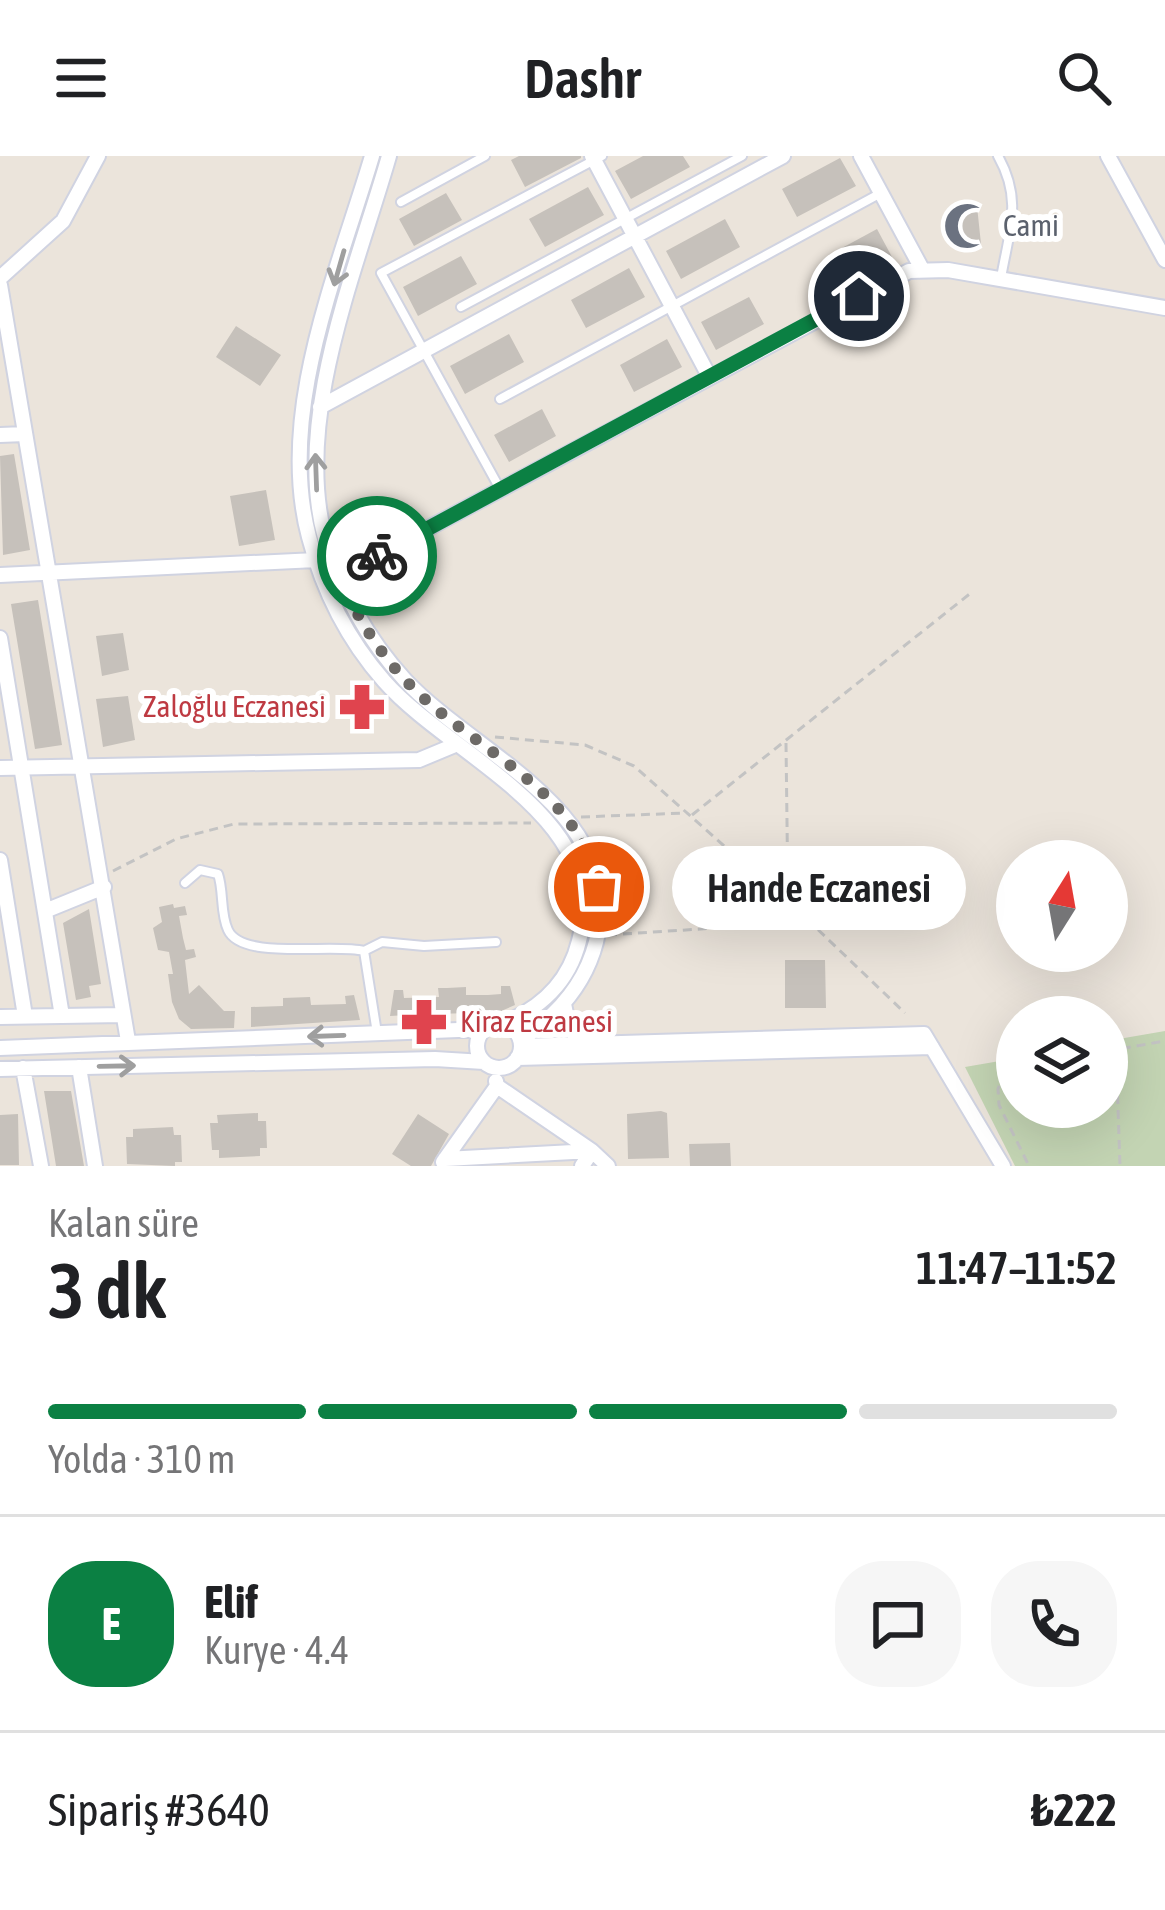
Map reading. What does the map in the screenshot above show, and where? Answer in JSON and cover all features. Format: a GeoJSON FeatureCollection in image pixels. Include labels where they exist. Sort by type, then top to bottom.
{"type":"FeatureCollection","features":[{"type":"Feature","properties":{"kind":"street"},"geometry":{"type":"LineString","coordinates":[[98,156],[63,221],[0,281],[128,1042]]}},
{"type":"Feature","properties":{"kind":"street"},"geometry":{"type":"LineString","coordinates":[[0,1048],[484,1029],[536,1006],[565,975],[582,928],[583,887],[560,834],[400,698],[370,664],[337,612],[304,517],[299,477],[304,400],[372,156]]}},
{"type":"Feature","properties":{"kind":"street"},"geometry":{"type":"LineString","coordinates":[[0,1069],[435,1059],[508,1066],[519,1048],[564,1004],[586,970],[598,935],[601,902],[584,841],[567,817],[395,668],[366,629],[339,576],[317,497],[320,407],[388,156]]}},
{"type":"Feature","properties":{"kind":"street"},"geometry":{"type":"LineString","coordinates":[[320,407],[783,156]]}},
{"type":"Feature","properties":{"kind":"street"},"geometry":{"type":"LineString","coordinates":[[861,156],[922,269]]}},
{"type":"Feature","properties":{"kind":"street"},"geometry":{"type":"LineString","coordinates":[[1108,156],[1165,260]]}},
{"type":"Feature","properties":{"kind":"street"},"geometry":{"type":"LineString","coordinates":[[596,157],[709,376]]}},
{"type":"Feature","properties":{"kind":"street"},"geometry":{"type":"LineString","coordinates":[[339,576],[896,275],[922,269],[1165,308]]}},
{"type":"Feature","properties":{"kind":"street"},"geometry":{"type":"LineString","coordinates":[[0,435],[26,434]]}},
{"type":"Feature","properties":{"kind":"street"},"geometry":{"type":"LineString","coordinates":[[0,575],[316,560]]}},
{"type":"Feature","properties":{"kind":"street"},"geometry":{"type":"LineString","coordinates":[[0,638],[62,1016]]}},
{"type":"Feature","properties":{"kind":"street"},"geometry":{"type":"LineString","coordinates":[[0,768],[419,760],[455,745]]}},
{"type":"Feature","properties":{"kind":"street"},"geometry":{"type":"LineString","coordinates":[[0,860],[25,1016]]}},
{"type":"Feature","properties":{"kind":"street"},"geometry":{"type":"LineString","coordinates":[[44,911],[102,882]]}},
{"type":"Feature","properties":{"kind":"street"},"geometry":{"type":"LineString","coordinates":[[564,1004],[569,1028],[583,1043]]}},
{"type":"Feature","properties":{"kind":"street"},"geometry":{"type":"LineString","coordinates":[[0,1017],[123,1015]]}},
{"type":"Feature","properties":{"kind":"street"},"geometry":{"type":"LineString","coordinates":[[502,1024],[513,1030],[519,1048]]}},
{"type":"Feature","properties":{"kind":"street"},"geometry":{"type":"LineString","coordinates":[[484,1029],[476,1046],[490,1065],[496,1086],[592,1150],[608,1166]]}},
{"type":"Feature","properties":{"kind":"street"},"geometry":{"type":"LineString","coordinates":[[519,1048],[583,1043],[928,1041]]}},
{"type":"Feature","properties":{"kind":"street"},"geometry":{"type":"LineString","coordinates":[[519,1048],[928,1041]]}},
{"type":"Feature","properties":{"kind":"street"},"geometry":{"type":"LineString","coordinates":[[928,1041],[1003,1166]]}},
{"type":"Feature","properties":{"kind":"street"},"geometry":{"type":"LineString","coordinates":[[79,1067],[95,1166]]}},
{"type":"Feature","properties":{"kind":"street"},"geometry":{"type":"LineString","coordinates":[[22,1068],[41,1166]]}},
{"type":"Feature","properties":{"kind":"street"},"geometry":{"type":"LineString","coordinates":[[443,1163],[496,1086]]}},
{"type":"Feature","properties":{"kind":"street"},"geometry":{"type":"LineString","coordinates":[[443,1163],[592,1150]]}},
{"type":"Feature","properties":{"kind":"street"},"geometry":{"type":"LineString","coordinates":[[582,1166],[592,1150]]}},
{"type":"Feature","properties":{"kind":"lane"},"geometry":{"type":"LineString","coordinates":[[401,202],[484,156]]}},
{"type":"Feature","properties":{"kind":"lane"},"geometry":{"type":"LineString","coordinates":[[461,307],[742,156]]}},
{"type":"Feature","properties":{"kind":"lane"},"geometry":{"type":"LineString","coordinates":[[998,156],[1015,198],[1001,279]]}},
{"type":"Feature","properties":{"kind":"lane"},"geometry":{"type":"LineString","coordinates":[[500,489],[381,273],[596,157]]}},
{"type":"Feature","properties":{"kind":"lane"},"geometry":{"type":"LineString","coordinates":[[500,399],[881,193]]}},
{"type":"Feature","properties":{"kind":"lane"},"geometry":{"type":"LineString","coordinates":[[185,883],[200,870],[218,874],[226,927],[242,944],[364,951],[382,942],[424,946],[496,942]]}},
{"type":"Feature","properties":{"kind":"lane"},"geometry":{"type":"LineString","coordinates":[[364,951],[377,1035]]}},
{"type":"Feature","properties":{"kind":"path"},"geometry":{"type":"LineString","coordinates":[[567,817],[689,815],[972,592]]}},
{"type":"Feature","properties":{"kind":"path"},"geometry":{"type":"LineString","coordinates":[[469,735],[571,743],[610,753],[634,766],[905,1013]]}},
{"type":"Feature","properties":{"kind":"path"},"geometry":{"type":"LineString","coordinates":[[786,741],[788,903]]}},
{"type":"Feature","properties":{"kind":"path"},"geometry":{"type":"LineString","coordinates":[[102,882],[176,839],[234,824],[532,823]]}},
{"type":"Feature","properties":{"kind":"path"},"geometry":{"type":"LineString","coordinates":[[598,935],[810,922]]}},
{"type":"Feature","properties":{"kind":"path"},"geometry":{"type":"LineString","coordinates":[[1128,1048],[1165,1041]]}},
{"type":"Feature","properties":{"kind":"path"},"geometry":{"type":"LineString","coordinates":[[1012,1128],[1029,1166]]}},
{"type":"Feature","properties":{"kind":"path"},"geometry":{"type":"LineString","coordinates":[[1119,1128],[1120,1166]]}},
{"type":"Feature","properties":{"kind":"green space"},"geometry":{"type":"Polygon","coordinates":[[[1165,1031],[1165,1166],[1015,1166],[965,1067],[996,1062],[996,1128],[1128,1128],[1128,1037],[1165,1031]]]}},
{"type":"Feature","properties":{"kind":"building"},"geometry":{"type":"Polygon","coordinates":[[[519,156],[581,158],[525,187],[511,160],[519,156]]]}},
{"type":"Feature","properties":{"kind":"building"},"geometry":{"type":"Polygon","coordinates":[[[643,156],[683,156],[690,167],[631,199],[615,171],[643,156]]]}},
{"type":"Feature","properties":{"kind":"building"},"geometry":{"type":"Polygon","coordinates":[[[840,158],[856,186],[797,217],[782,189],[840,158]]]}},
{"type":"Feature","properties":{"kind":"building"},"geometry":{"type":"Polygon","coordinates":[[[588,187],[604,215],[545,247],[529,219],[588,187]]]}},
{"type":"Feature","properties":{"kind":"building"},"geometry":{"type":"Polygon","coordinates":[[[446,193],[462,220],[414,246],[399,219],[446,193]]]}},
{"type":"Feature","properties":{"kind":"building","name":"Cami"},"geometry":{"type":"Polygon","coordinates":[[[977,206],[981,244],[956,246],[952,209],[977,206]]]}},
{"type":"Feature","properties":{"kind":"building"},"geometry":{"type":"Polygon","coordinates":[[[725,219],[740,247],[681,279],[666,251],[725,219]]]}},
{"type":"Feature","properties":{"kind":"building"},"geometry":{"type":"Polygon","coordinates":[[[877,229],[892,257],[844,282],[829,255],[877,229]]]}},
{"type":"Feature","properties":{"kind":"building"},"geometry":{"type":"Polygon","coordinates":[[[461,256],[477,284],[418,316],[403,287],[461,256]]]}},
{"type":"Feature","properties":{"kind":"building"},"geometry":{"type":"Polygon","coordinates":[[[629,268],[645,297],[586,328],[571,300],[629,268]]]}},
{"type":"Feature","properties":{"kind":"building"},"geometry":{"type":"Polygon","coordinates":[[[749,297],[764,324],[716,350],[701,322],[749,297]]]}},
{"type":"Feature","properties":{"kind":"building"},"geometry":{"type":"Polygon","coordinates":[[[236,326],[281,355],[260,386],[216,357],[236,326]]]}},
{"type":"Feature","properties":{"kind":"building"},"geometry":{"type":"Polygon","coordinates":[[[509,334],[524,362],[465,394],[450,366],[509,334]]]}},
{"type":"Feature","properties":{"kind":"building"},"geometry":{"type":"Polygon","coordinates":[[[667,339],[682,367],[634,392],[620,365],[667,339]]]}},
{"type":"Feature","properties":{"kind":"building"},"geometry":{"type":"Polygon","coordinates":[[[542,409],[556,436],[509,462],[494,435],[542,409]]]}},
{"type":"Feature","properties":{"kind":"building"},"geometry":{"type":"Polygon","coordinates":[[[14,454],[30,550],[3,555],[0,456],[14,454]]]}},
{"type":"Feature","properties":{"kind":"building"},"geometry":{"type":"Polygon","coordinates":[[[266,490],[275,540],[239,546],[230,496],[266,490]]]}},
{"type":"Feature","properties":{"kind":"building"},"geometry":{"type":"Polygon","coordinates":[[[38,600],[62,745],[35,749],[11,604],[38,600]]]}},
{"type":"Feature","properties":{"kind":"building"},"geometry":{"type":"Polygon","coordinates":[[[123,633],[129,670],[102,676],[96,636],[123,633]]]}},
{"type":"Feature","properties":{"kind":"building"},"geometry":{"type":"Polygon","coordinates":[[[128,696],[135,740],[103,747],[96,699],[128,696]]]}},
{"type":"Feature","properties":{"kind":"building"},"geometry":{"type":"Polygon","coordinates":[[[173,904],[174,908],[185,906],[187,915],[179,916],[183,938],[186,950],[194,949],[196,957],[185,960],[189,994],[199,985],[224,1011],[235,1011],[234,1028],[191,1029],[179,1019],[172,1002],[169,952],[158,950],[153,928],[162,922],[159,907],[173,904]]]}},
{"type":"Feature","properties":{"kind":"building"},"geometry":{"type":"Polygon","coordinates":[[[89,909],[101,984],[89,986],[91,997],[76,1000],[63,923],[89,909]]]}},
{"type":"Feature","properties":{"kind":"building"},"geometry":{"type":"Polygon","coordinates":[[[785,960],[825,960],[826,1008],[785,1008],[785,960]]]}},
{"type":"Feature","properties":{"kind":"building"},"geometry":{"type":"Polygon","coordinates":[[[501,986],[510,986],[515,1005],[491,1021],[469,1017],[469,1013],[411,1021],[407,1015],[390,1016],[394,990],[403,990],[404,998],[439,997],[438,988],[466,987],[466,995],[488,995],[501,994],[501,986]]]}},
{"type":"Feature","properties":{"kind":"building"},"geometry":{"type":"Polygon","coordinates":[[[354,995],[360,1020],[251,1027],[251,1007],[283,1006],[283,998],[310,997],[311,1005],[346,1004],[345,996],[354,995]]]}},
{"type":"Feature","properties":{"kind":"building"},"geometry":{"type":"Polygon","coordinates":[[[44,1091],[71,1091],[84,1166],[56,1166],[44,1091]]]}},
{"type":"Feature","properties":{"kind":"building"},"geometry":{"type":"Polygon","coordinates":[[[258,1113],[258,1121],[266,1121],[267,1148],[260,1148],[260,1156],[219,1158],[219,1150],[212,1150],[210,1123],[218,1123],[217,1115],[258,1113]]]}},
{"type":"Feature","properties":{"kind":"building"},"geometry":{"type":"Polygon","coordinates":[[[667,1113],[669,1158],[628,1159],[627,1114],[667,1113]]]}},
{"type":"Feature","properties":{"kind":"building"},"geometry":{"type":"Polygon","coordinates":[[[18,1114],[19,1165],[0,1165],[0,1115],[18,1114]]]}},
{"type":"Feature","properties":{"kind":"building"},"geometry":{"type":"Polygon","coordinates":[[[418,1114],[449,1134],[431,1166],[411,1166],[392,1154],[418,1114]]]}},
{"type":"Feature","properties":{"kind":"building"},"geometry":{"type":"Polygon","coordinates":[[[173,1127],[174,1135],[181,1135],[182,1162],[175,1166],[127,1164],[126,1137],[133,1137],[133,1129],[173,1127]]]}},
{"type":"Feature","properties":{"kind":"building"},"geometry":{"type":"Polygon","coordinates":[[[730,1143],[731,1166],[690,1166],[689,1144],[730,1143]]]}},
{"type":"Feature","properties":{"kind":"way so far"},"geometry":{"type":"LineString","coordinates":[[377,556],[339,576],[376,644],[420,695],[559,807],[584,841],[599,887]]}},
{"type":"Feature","properties":{"kind":"place","name":"Cami"},"geometry":{"type":"Point","coordinates":[967,226]}},
{"type":"Feature","properties":{"kind":"place","name":"Zaloğlu Eczanesi"},"geometry":{"type":"Point","coordinates":[362,707]}},
{"type":"Feature","properties":{"kind":"place","name":"Hande Eczanesi"},"geometry":{"type":"Point","coordinates":[599,887]}},
{"type":"Feature","properties":{"kind":"place","name":"Kiraz Eczanesi"},"geometry":{"type":"Point","coordinates":[424,1022]}},
{"type":"Feature","properties":{"kind":"route"},"geometry":{"type":"LineString","coordinates":[[377,556],[859,296]]}}]}
